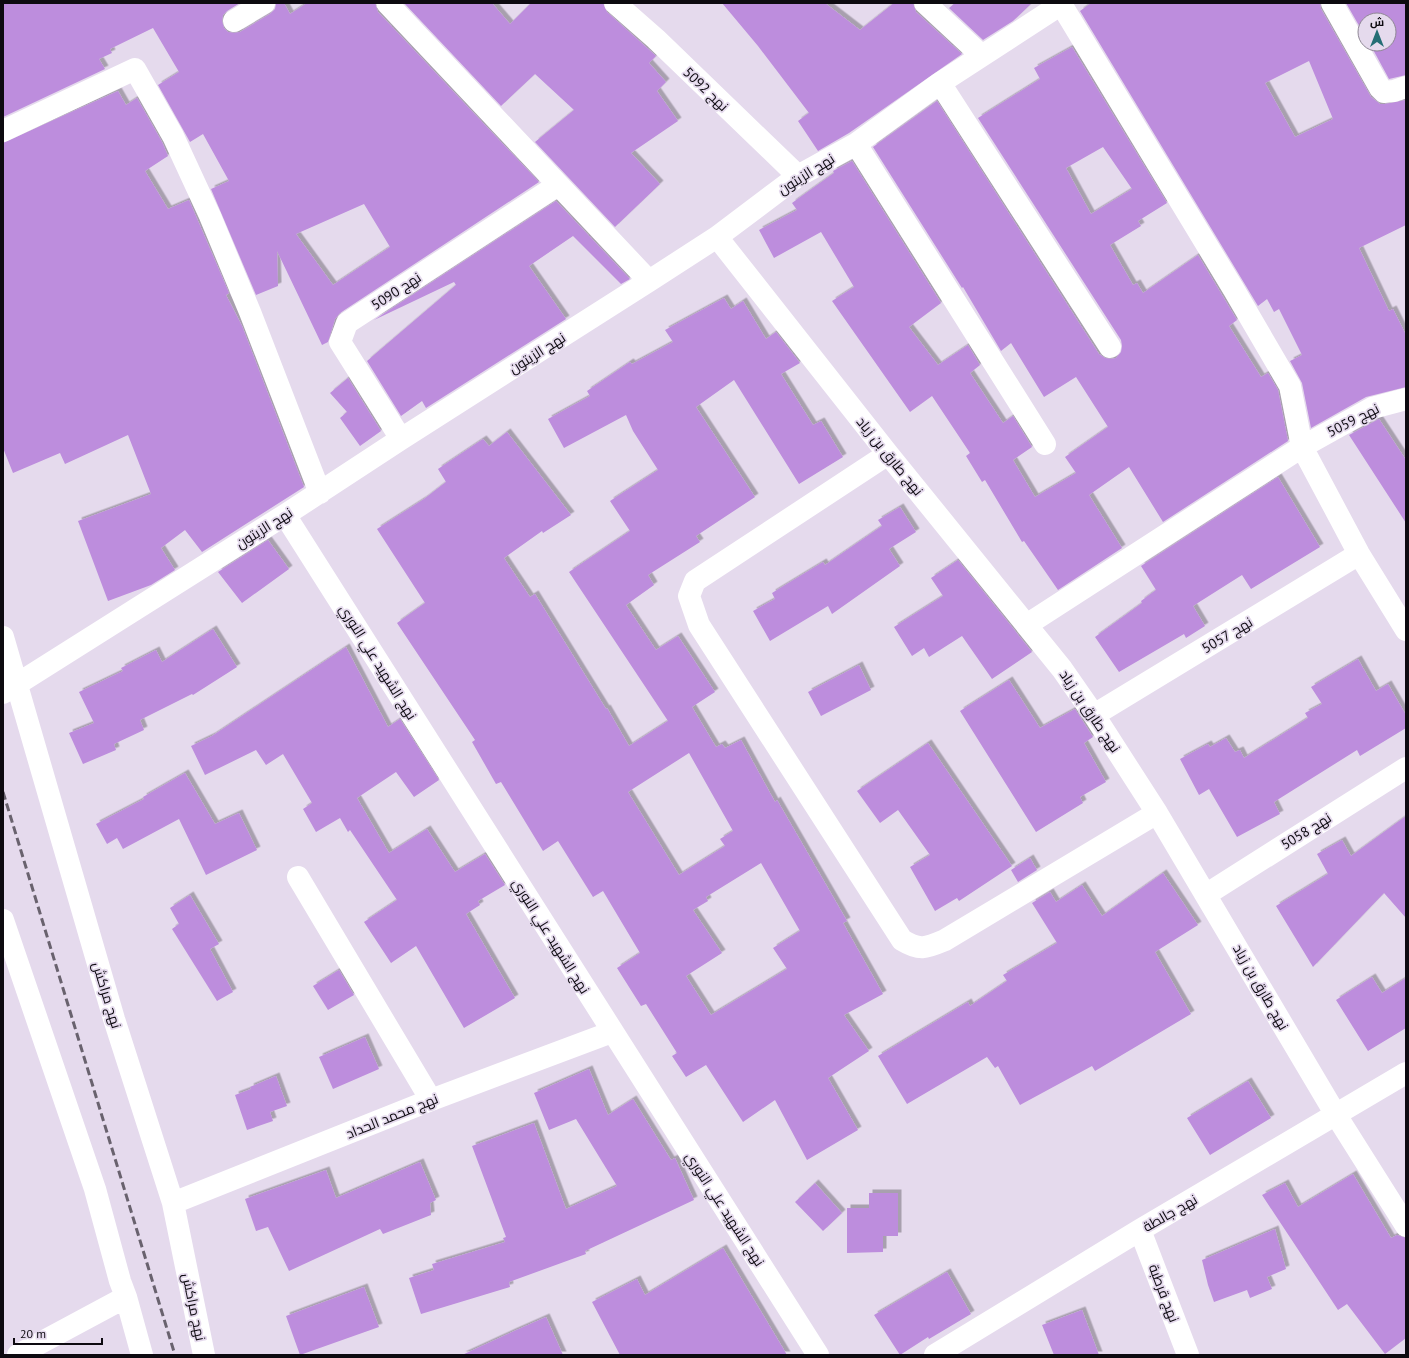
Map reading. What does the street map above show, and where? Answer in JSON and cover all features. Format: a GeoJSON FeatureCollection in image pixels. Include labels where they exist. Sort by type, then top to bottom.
{"type":"FeatureCollection","features":[{"type":"Feature","properties":{"kind":"street"},"geometry":{"type":"LineString","coordinates":[[234,21],[264,3]]}},
{"type":"Feature","properties":{"kind":"street"},"geometry":{"type":"LineString","coordinates":[[387,3],[649,282]]}},
{"type":"Feature","properties":{"kind":"street"},"geometry":{"type":"LineString","coordinates":[[925,3],[982,55]]}},
{"type":"Feature","properties":{"kind":"street"},"geometry":{"type":"LineString","coordinates":[[1332,3],[1380,88],[1384,92],[1406,87]]}},
{"type":"Feature","properties":{"kind":"street","name":"نهج 5092"},"geometry":{"type":"LineString","coordinates":[[620,4],[798,176]]}},
{"type":"Feature","properties":{"kind":"street"},"geometry":{"type":"LineString","coordinates":[[1056,5],[1234,290],[1290,386],[1302,447],[1359,554],[1406,630]]}},
{"type":"Feature","properties":{"kind":"street","name":"نهج الزيتون"},"geometry":{"type":"LineString","coordinates":[[10,688],[320,493],[401,439],[649,282],[717,237],[798,176],[856,144],[940,83],[1056,5]]}},
{"type":"Feature","properties":{"kind":"street"},"geometry":{"type":"LineString","coordinates":[[3,131],[135,69],[173,136],[210,216],[250,312],[320,493]]}},
{"type":"Feature","properties":{"kind":"street"},"geometry":{"type":"LineString","coordinates":[[940,83],[1110,347]]}},
{"type":"Feature","properties":{"kind":"street"},"geometry":{"type":"LineString","coordinates":[[856,144],[1045,444]]}},
{"type":"Feature","properties":{"kind":"street","name":"نهج 5090"},"geometry":{"type":"LineString","coordinates":[[401,439],[340,342],[347,323],[558,185]]}},
{"type":"Feature","properties":{"kind":"street","name":"نهج طارق بن زياد"},"geometry":{"type":"LineString","coordinates":[[717,237],[888,454],[1028,624],[1062,669],[1094,715],[1157,813],[1207,894],[1336,1115],[1406,1226]]}},
{"type":"Feature","properties":{"kind":"street","name":"نهج 5059"},"geometry":{"type":"LineString","coordinates":[[1028,624],[1302,447],[1372,408],[1406,399]]}},
{"type":"Feature","properties":{"kind":"street"},"geometry":{"type":"LineString","coordinates":[[888,454],[695,581],[689,596],[699,625],[902,940],[914,947],[928,947],[945,940],[1157,813]]}},
{"type":"Feature","properties":{"kind":"street","name":"نهج الشهيد علي النوري"},"geometry":{"type":"LineString","coordinates":[[285,515],[818,1355]]}},
{"type":"Feature","properties":{"kind":"street","name":"نهج 5057"},"geometry":{"type":"LineString","coordinates":[[1094,715],[1359,554]]}},
{"type":"Feature","properties":{"kind":"street","name":"نهج مراكش"},"geometry":{"type":"LineString","coordinates":[[3,637],[10,688],[173,1203],[204,1355]]}},
{"type":"Feature","properties":{"kind":"street","name":"نهج 5058"},"geometry":{"type":"LineString","coordinates":[[1207,894],[1406,768]]}},
{"type":"Feature","properties":{"kind":"street"},"geometry":{"type":"LineString","coordinates":[[298,877],[431,1100]]}},
{"type":"Feature","properties":{"kind":"street"},"geometry":{"type":"LineString","coordinates":[[3,920],[95,1189],[142,1355]]}},
{"type":"Feature","properties":{"kind":"street","name":"نهج محمد الحداد"},"geometry":{"type":"LineString","coordinates":[[173,1203],[431,1100],[612,1032]]}},
{"type":"Feature","properties":{"kind":"street","name":"نهج جالطة"},"geometry":{"type":"LineString","coordinates":[[935,1355],[1140,1230],[1406,1073]]}},
{"type":"Feature","properties":{"kind":"street","name":"نهج قرطبة"},"geometry":{"type":"LineString","coordinates":[[1140,1230],[1188,1355]]}},
{"type":"Feature","properties":{"kind":"street"},"geometry":{"type":"LineString","coordinates":[[18,1355],[126,1297]]}},
{"type":"Feature","properties":{"kind":"building"},"geometry":{"type":"Polygon","coordinates":[[[3,3],[240,3],[223,15],[222,21],[224,28],[228,32],[234,33],[240,32],[270,14],[275,9],[276,3],[284,3],[290,14],[307,3],[375,3],[378,12],[539,182],[340,313],[335,319],[328,342],[322,345],[277,251],[278,286],[256,295],[211,189],[229,181],[203,134],[190,142],[158,85],[179,72],[153,28],[110,49],[112,53],[99,59],[105,69],[3,117],[3,3]],[[364,204],[296,234],[333,285],[390,247],[364,204]]]}},
{"type":"Feature","properties":{"kind":"building"},"geometry":{"type":"Polygon","coordinates":[[[404,3],[492,3],[510,24],[531,3],[603,3],[607,12],[656,56],[649,63],[666,82],[657,91],[678,121],[631,153],[660,184],[615,227],[535,142],[574,110],[535,74],[501,106],[404,3]]]}},
{"type":"Feature","properties":{"kind":"building"},"geometry":{"type":"Polygon","coordinates":[[[722,3],[825,3],[860,30],[894,3],[913,3],[916,12],[962,54],[849,133],[818,151],[798,121],[809,113],[758,46],[722,3]]]}},
{"type":"Feature","properties":{"kind":"building"},"geometry":{"type":"Polygon","coordinates":[[[955,3],[1032,3],[1013,21],[983,40],[949,8],[955,3]]]}},
{"type":"Feature","properties":{"kind":"building"},"geometry":{"type":"Polygon","coordinates":[[[1091,3],[1320,3],[1321,9],[1371,97],[1380,104],[1406,100],[1406,225],[1359,248],[1389,311],[1393,309],[1406,335],[1406,387],[1366,397],[1311,428],[1302,383],[1290,361],[1302,355],[1279,309],[1274,312],[1267,299],[1258,306],[1080,11],[1091,3]],[[1309,61],[1265,83],[1295,137],[1333,119],[1309,61]]]}},
{"type":"Feature","properties":{"kind":"building"},"geometry":{"type":"Polygon","coordinates":[[[1346,3],[1406,3],[1406,75],[1389,79],[1374,52],[1397,52],[1397,12],[1357,12],[1357,22],[1346,3]]]}},
{"type":"Feature","properties":{"kind":"building"},"geometry":{"type":"Polygon","coordinates":[[[1072,47],[1167,203],[1138,221],[1141,226],[1110,245],[1133,285],[1137,283],[1143,293],[1198,255],[1237,320],[1229,326],[1261,377],[1268,373],[1278,390],[1288,441],[1163,522],[1129,467],[1089,495],[1122,548],[1058,590],[1024,541],[1022,542],[985,480],[982,482],[966,456],[970,453],[932,396],[910,412],[832,301],[854,287],[821,232],[774,258],[759,230],[797,210],[792,203],[834,173],[833,171],[852,161],[941,303],[909,327],[938,365],[968,345],[980,365],[970,373],[1003,423],[1013,416],[1032,447],[1013,460],[1035,497],[1076,473],[1065,457],[1108,427],[1076,377],[1044,397],[1011,343],[1001,351],[963,287],[962,288],[873,147],[937,101],[1099,354],[1105,358],[1116,358],[1121,352],[1121,340],[978,118],[1040,79],[1034,68],[1072,47]],[[1103,147],[1066,168],[1091,214],[1132,189],[1103,147]]]}},
{"type":"Feature","properties":{"kind":"building"},"geometry":{"type":"Polygon","coordinates":[[[118,91],[126,105],[137,98],[162,142],[168,156],[145,171],[168,209],[189,200],[229,293],[226,295],[242,326],[304,487],[202,552],[185,530],[161,548],[175,570],[151,585],[108,601],[78,521],[151,494],[128,435],[65,464],[60,453],[13,473],[3,448],[3,143],[118,91]]]}},
{"type":"Feature","properties":{"kind":"building"},"geometry":{"type":"Polygon","coordinates":[[[556,201],[630,279],[621,284],[573,236],[529,266],[566,319],[426,408],[422,401],[401,416],[367,361],[456,285],[454,282],[374,320],[556,201]]]}},
{"type":"Feature","properties":{"kind":"building"},"geometry":{"type":"Polygon","coordinates":[[[724,298],[731,309],[743,301],[766,339],[776,332],[800,363],[781,374],[813,425],[821,421],[843,457],[799,484],[734,380],[696,407],[755,497],[696,536],[700,542],[648,575],[654,585],[626,605],[656,650],[678,636],[715,692],[692,707],[716,747],[722,744],[725,748],[741,740],[775,802],[777,800],[847,921],[843,923],[883,994],[844,1015],[869,1051],[828,1078],[858,1130],[807,1160],[775,1100],[743,1122],[706,1065],[686,1077],[672,1056],[677,1053],[646,1004],[641,1006],[617,968],[640,953],[603,891],[593,897],[558,841],[543,851],[501,782],[496,784],[472,742],[475,740],[397,623],[425,603],[377,529],[424,499],[446,482],[438,469],[483,439],[489,446],[507,432],[571,515],[543,533],[542,531],[504,558],[530,597],[535,594],[606,709],[607,708],[629,746],[668,721],[569,572],[630,531],[610,501],[658,470],[633,431],[626,415],[564,448],[548,419],[590,396],[587,391],[630,362],[632,364],[673,342],[665,330],[724,298]],[[689,753],[628,792],[679,875],[725,846],[720,839],[733,831],[689,753]],[[761,863],[706,897],[708,901],[693,910],[722,953],[686,976],[711,1015],[787,969],[773,948],[800,931],[761,863]]]}},
{"type":"Feature","properties":{"kind":"building"},"geometry":{"type":"Polygon","coordinates":[[[348,378],[381,431],[360,446],[340,418],[347,412],[330,393],[348,378]]]}},
{"type":"Feature","properties":{"kind":"building"},"geometry":{"type":"Polygon","coordinates":[[[1379,419],[1406,460],[1406,523],[1349,435],[1379,419]]]}},
{"type":"Feature","properties":{"kind":"building"},"geometry":{"type":"Polygon","coordinates":[[[1278,477],[1320,547],[1251,589],[1242,575],[1193,606],[1205,626],[1186,638],[1184,634],[1119,672],[1095,637],[1142,603],[1141,601],[1156,590],[1141,566],[1278,477]]]}},
{"type":"Feature","properties":{"kind":"building"},"geometry":{"type":"Polygon","coordinates":[[[900,507],[916,532],[889,549],[900,566],[832,614],[828,606],[770,641],[753,611],[775,599],[772,593],[823,562],[825,565],[882,526],[878,520],[900,507]]]}},
{"type":"Feature","properties":{"kind":"building"},"geometry":{"type":"Polygon","coordinates":[[[268,540],[289,569],[242,603],[218,572],[268,540]]]}},
{"type":"Feature","properties":{"kind":"building"},"geometry":{"type":"Polygon","coordinates":[[[958,560],[1032,652],[992,679],[962,636],[929,657],[924,648],[912,656],[894,627],[943,596],[931,578],[958,560]]]}},
{"type":"Feature","properties":{"kind":"building"},"geometry":{"type":"Polygon","coordinates":[[[213,629],[237,667],[193,695],[192,694],[140,720],[144,730],[114,744],[116,750],[83,764],[69,733],[94,723],[79,692],[123,671],[121,668],[156,650],[162,662],[213,629]]]}},
{"type":"Feature","properties":{"kind":"building"},"geometry":{"type":"Polygon","coordinates":[[[346,647],[388,727],[400,719],[439,780],[414,797],[396,772],[357,798],[389,853],[427,829],[455,872],[485,854],[505,885],[478,901],[480,905],[466,914],[515,998],[464,1028],[416,946],[391,963],[364,922],[397,900],[350,830],[348,832],[340,818],[316,832],[303,809],[312,803],[283,754],[266,765],[256,750],[205,775],[191,746],[212,736],[346,647]]]}},
{"type":"Feature","properties":{"kind":"building"},"geometry":{"type":"Polygon","coordinates":[[[1358,659],[1376,691],[1388,684],[1406,715],[1406,728],[1360,756],[1357,750],[1274,802],[1280,814],[1237,837],[1209,789],[1199,795],[1180,759],[1208,744],[1210,747],[1226,738],[1235,752],[1240,750],[1244,758],[1308,718],[1305,713],[1322,704],[1311,687],[1358,659]]]}},
{"type":"Feature","properties":{"kind":"building"},"geometry":{"type":"Polygon","coordinates":[[[859,665],[871,690],[821,716],[808,692],[859,665]]]}},
{"type":"Feature","properties":{"kind":"building"},"geometry":{"type":"Polygon","coordinates":[[[1009,680],[1040,728],[1075,709],[1093,737],[1084,743],[1106,782],[1080,797],[1083,803],[1036,832],[960,711],[1009,680]]]}},
{"type":"Feature","properties":{"kind":"building"},"geometry":{"type":"Polygon","coordinates":[[[928,743],[1012,866],[959,901],[957,898],[935,911],[910,867],[930,855],[898,810],[880,823],[857,791],[928,743]]]}},
{"type":"Feature","properties":{"kind":"building"},"geometry":{"type":"Polygon","coordinates":[[[185,773],[215,824],[239,813],[257,850],[206,875],[179,819],[123,849],[117,838],[107,844],[96,824],[144,799],[143,797],[185,773]]]}},
{"type":"Feature","properties":{"kind":"building"},"geometry":{"type":"Polygon","coordinates":[[[1406,816],[1406,918],[1384,893],[1313,967],[1276,906],[1328,874],[1317,854],[1342,840],[1351,856],[1406,816]]]}},
{"type":"Feature","properties":{"kind":"building"},"geometry":{"type":"Polygon","coordinates":[[[1030,858],[1037,870],[1018,882],[1011,870],[1030,858]]]}},
{"type":"Feature","properties":{"kind":"building"},"geometry":{"type":"Polygon","coordinates":[[[1163,873],[1198,925],[1155,952],[1191,1014],[1095,1071],[1092,1066],[1020,1105],[998,1066],[995,1068],[987,1057],[907,1104],[878,1056],[968,1002],[970,1006],[1007,981],[1003,975],[1057,943],[1032,903],[1050,892],[1056,902],[1082,885],[1102,916],[1163,873]]]}},
{"type":"Feature","properties":{"kind":"building"},"geometry":{"type":"Polygon","coordinates":[[[190,895],[219,944],[210,949],[233,992],[217,1001],[172,929],[179,924],[170,908],[190,895]]]}},
{"type":"Feature","properties":{"kind":"building"},"geometry":{"type":"Polygon","coordinates":[[[339,970],[354,995],[328,1010],[313,986],[339,970]]]}},
{"type":"Feature","properties":{"kind":"building"},"geometry":{"type":"Polygon","coordinates":[[[1372,977],[1382,993],[1406,978],[1406,1028],[1368,1051],[1336,1000],[1372,977]]]}},
{"type":"Feature","properties":{"kind":"building"},"geometry":{"type":"Polygon","coordinates":[[[365,1037],[379,1069],[333,1089],[319,1057],[365,1037]]]}},
{"type":"Feature","properties":{"kind":"building"},"geometry":{"type":"Polygon","coordinates":[[[589,1069],[608,1115],[633,1099],[671,1160],[675,1158],[694,1200],[585,1251],[586,1254],[509,1282],[510,1287],[421,1314],[409,1278],[434,1270],[432,1264],[505,1242],[503,1238],[506,1237],[472,1146],[534,1123],[566,1209],[617,1186],[576,1119],[549,1130],[534,1093],[589,1069]]]}},
{"type":"Feature","properties":{"kind":"building"},"geometry":{"type":"Polygon","coordinates":[[[276,1076],[287,1106],[270,1112],[273,1121],[247,1130],[235,1095],[251,1089],[250,1087],[276,1076]]]}},
{"type":"Feature","properties":{"kind":"building"},"geometry":{"type":"Polygon","coordinates":[[[1248,1081],[1271,1118],[1210,1155],[1187,1118],[1248,1081]]]}},
{"type":"Feature","properties":{"kind":"building"},"geometry":{"type":"Polygon","coordinates":[[[420,1162],[436,1200],[430,1203],[431,1215],[383,1234],[380,1229],[289,1271],[268,1227],[256,1231],[245,1199],[326,1170],[336,1198],[420,1162]]]}},
{"type":"Feature","properties":{"kind":"building"},"geometry":{"type":"Polygon","coordinates":[[[1353,1174],[1391,1238],[1397,1235],[1406,1238],[1406,1338],[1385,1354],[1347,1304],[1338,1310],[1262,1195],[1285,1183],[1298,1207],[1353,1174]]]}},
{"type":"Feature","properties":{"kind":"building"},"geometry":{"type":"Polygon","coordinates":[[[815,1183],[842,1213],[823,1231],[795,1202],[815,1183]]]}},
{"type":"Feature","properties":{"kind":"building"},"geometry":{"type":"Polygon","coordinates":[[[869,1193],[898,1193],[898,1236],[883,1236],[883,1252],[847,1253],[847,1208],[869,1208],[869,1193]]]}},
{"type":"Feature","properties":{"kind":"building"},"geometry":{"type":"Polygon","coordinates":[[[1275,1229],[1286,1269],[1267,1277],[1272,1289],[1250,1298],[1247,1290],[1214,1302],[1202,1260],[1275,1229]]]}},
{"type":"Feature","properties":{"kind":"building"},"geometry":{"type":"Polygon","coordinates":[[[723,1248],[787,1355],[620,1355],[592,1302],[637,1279],[645,1295],[723,1248]]]}},
{"type":"Feature","properties":{"kind":"building"},"geometry":{"type":"Polygon","coordinates":[[[947,1272],[971,1314],[929,1339],[928,1337],[900,1355],[874,1315],[947,1272]]]}},
{"type":"Feature","properties":{"kind":"building"},"geometry":{"type":"Polygon","coordinates":[[[364,1287],[379,1327],[300,1355],[286,1316],[364,1287]]]}},
{"type":"Feature","properties":{"kind":"building"},"geometry":{"type":"Polygon","coordinates":[[[1082,1310],[1099,1355],[1054,1355],[1042,1325],[1082,1310]]]}},
{"type":"Feature","properties":{"kind":"building"},"geometry":{"type":"Polygon","coordinates":[[[546,1317],[563,1355],[462,1355],[512,1332],[546,1317]]]}},
{"type":"Feature","properties":{"kind":"railway"},"geometry":{"type":"LineString","coordinates":[[3,792],[175,1355]]}}]}
